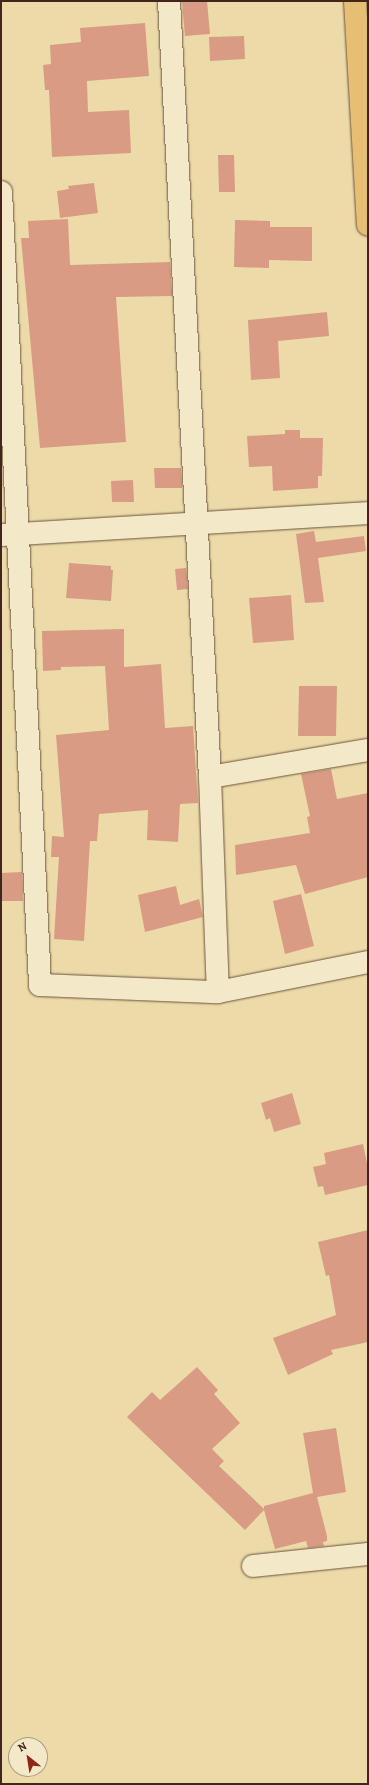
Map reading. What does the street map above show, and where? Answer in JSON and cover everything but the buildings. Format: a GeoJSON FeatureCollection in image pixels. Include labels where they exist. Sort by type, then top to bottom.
{"type":"FeatureCollection","features":[{"type":"Feature","properties":{"kind":"main road"},"geometry":{"type":"LineString","coordinates":[[355,1],[368,225]]}},
{"type":"Feature","properties":{"kind":"street"},"geometry":{"type":"LineString","coordinates":[[169,1],[210,777],[218,992]]}},
{"type":"Feature","properties":{"kind":"street"},"geometry":{"type":"LineString","coordinates":[[1,192],[9,535],[40,985],[218,992],[368,962]]}},
{"type":"Feature","properties":{"kind":"street"},"geometry":{"type":"LineString","coordinates":[[9,535],[368,513]]}},
{"type":"Feature","properties":{"kind":"street"},"geometry":{"type":"LineString","coordinates":[[210,777],[368,750]]}},
{"type":"Feature","properties":{"kind":"street"},"geometry":{"type":"LineString","coordinates":[[253,1566],[368,1554]]}}]}
